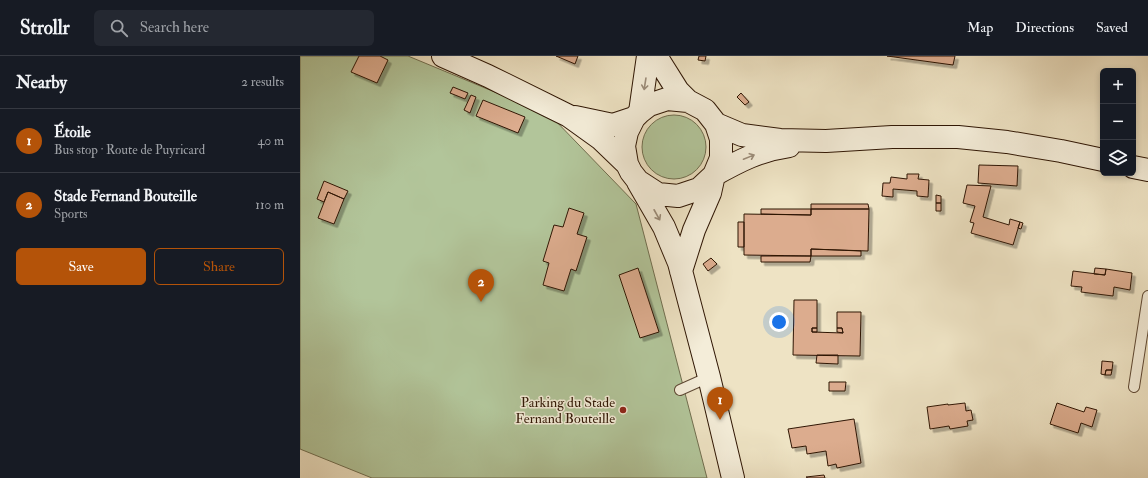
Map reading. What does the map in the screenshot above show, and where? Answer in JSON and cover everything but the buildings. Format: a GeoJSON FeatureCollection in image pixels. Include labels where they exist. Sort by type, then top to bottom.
{"type":"FeatureCollection","features":[{"type":"Feature","properties":{"kind":"main road"},"geometry":{"type":"LineString","coordinates":[[443,56],[488,76],[569,116],[601,139],[633,173],[658,194],[678,196],[706,182],[747,157],[774,148],[826,140]]}},
{"type":"Feature","properties":{"kind":"main road"},"geometry":{"type":"LineString","coordinates":[[648,56],[637,115],[627,132],[624,146],[633,173],[664,227],[680,267],[709,377],[733,478]]}},
{"type":"Feature","properties":{"kind":"main road"},"geometry":{"type":"LineString","coordinates":[[656,56],[678,91],[688,101],[705,110],[716,124],[721,139],[721,158],[690,205],[682,226],[680,267]]}},
{"type":"Feature","properties":{"kind":"main road"},"geometry":{"type":"LineString","coordinates":[[569,116],[613,125],[637,115],[649,105],[667,99],[688,101]]}},
{"type":"Feature","properties":{"kind":"main road"},"geometry":{"type":"LineString","coordinates":[[716,124],[742,135],[780,140],[826,140],[892,137],[958,138],[1014,143],[1100,159]]}},
{"type":"Feature","properties":{"kind":"main road"},"geometry":{"type":"LineString","coordinates":[[1136,168],[1148,170]]}},
{"type":"Feature","properties":{"kind":"lane"},"geometry":{"type":"LineString","coordinates":[[1134,387],[1148,296]]}},
{"type":"Feature","properties":{"kind":"lane"},"geometry":{"type":"LineString","coordinates":[[680,390],[709,377]]}},
{"type":"Feature","properties":{"kind":"green space"},"geometry":{"type":"Polygon","coordinates":[[[300,56],[408,56],[550,115],[636,204],[707,478],[372,478],[300,449],[300,56]]]}},
{"type":"Feature","properties":{"kind":"green space"},"geometry":{"type":"Polygon","coordinates":[[[668,115],[680,115],[697,124],[704,135],[706,147],[704,159],[697,170],[680,179],[668,179],[656,174],[647,165],[642,153],[642,141],[647,129],[656,120],[668,115]]]}},
{"type":"Feature","properties":{"kind":"place","name":"Stade Fernand Bouteille"},"geometry":{"type":"Point","coordinates":[481,302]}},
{"type":"Feature","properties":{"kind":"place","name":"Parking du Stade Fernand Bouteille"},"geometry":{"type":"Point","coordinates":[623,410]}},
{"type":"Feature","properties":{"kind":"place","name":"Étoile"},"geometry":{"type":"Point","coordinates":[720,420]}}]}
